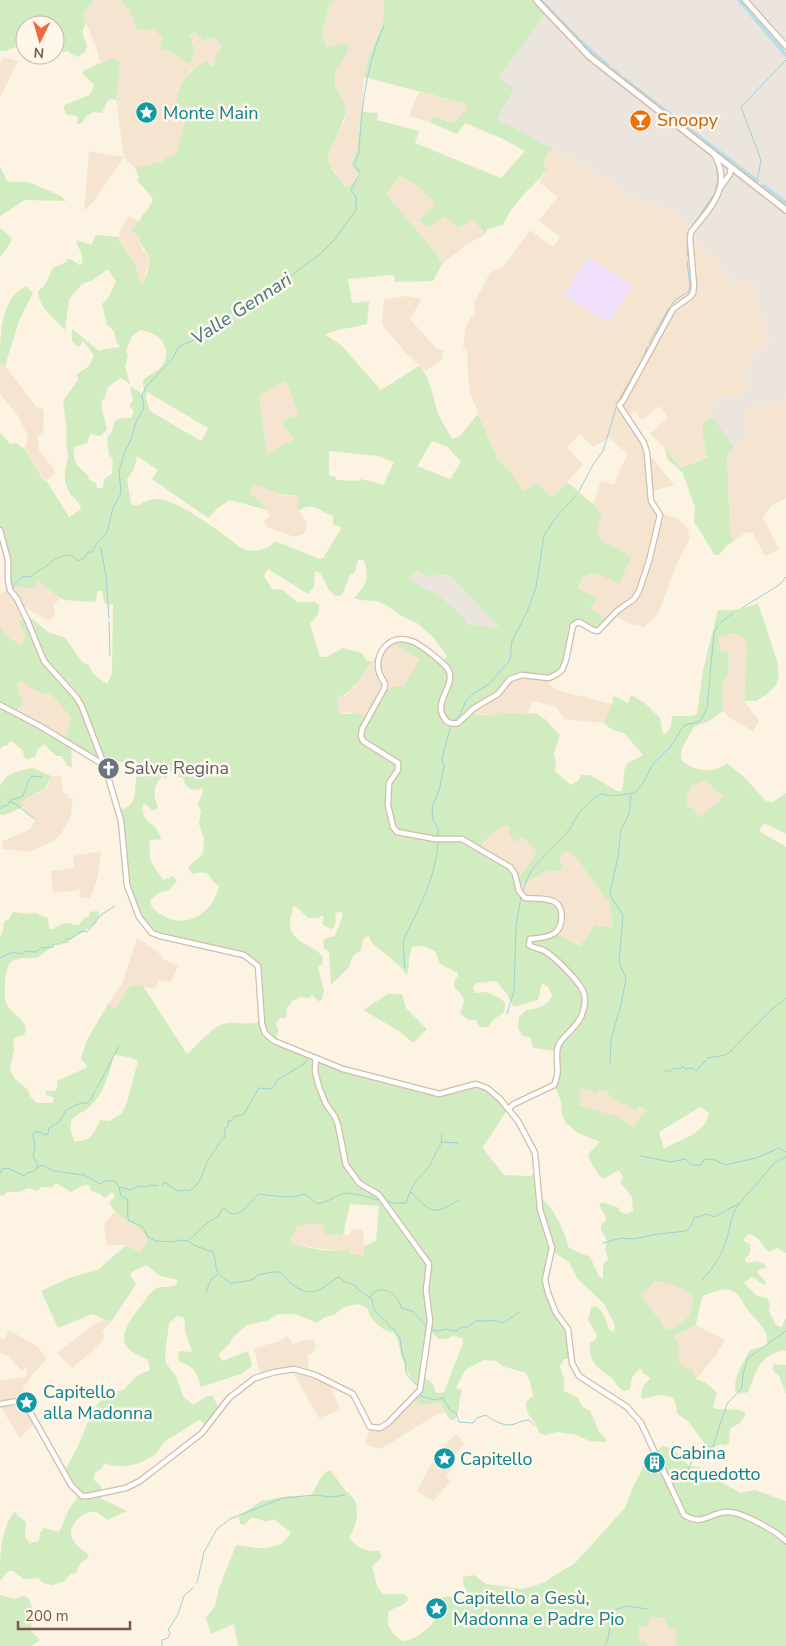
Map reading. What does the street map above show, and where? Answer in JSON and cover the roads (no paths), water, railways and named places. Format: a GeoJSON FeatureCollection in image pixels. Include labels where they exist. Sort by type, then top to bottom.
{"type":"FeatureCollection","features":[{"type":"Feature","properties":{"kind":"main road"},"geometry":{"type":"LineString","coordinates":[[536,0],[590,57],[786,210]]}},
{"type":"Feature","properties":{"kind":"street"},"geometry":{"type":"LineString","coordinates":[[745,0],[786,46]]}},
{"type":"Feature","properties":{"kind":"street"},"geometry":{"type":"LineString","coordinates":[[509,1108],[554,1085],[558,1071],[557,1051],[560,1042],[573,1030],[582,1014],[584,992],[552,956],[528,944],[530,939],[552,935],[558,930],[561,923],[560,910],[554,901],[525,898],[519,891],[516,874],[510,867],[462,839],[434,839],[397,832],[393,827],[388,805],[389,783],[398,770],[398,763],[366,742],[361,736],[362,729],[385,685],[379,673],[380,654],[386,645],[393,640],[401,639],[414,642],[447,668],[450,678],[441,709],[447,721],[458,723],[474,708],[498,694],[510,679],[522,675],[549,678],[557,674],[562,670],[566,660],[572,624],[579,622],[598,631],[617,611],[634,599],[642,586],[660,516],[651,501],[647,453],[644,443],[619,405],[623,401],[673,309],[693,294],[691,232],[718,197],[720,188],[720,166],[713,153]]}},
{"type":"Feature","properties":{"kind":"street"},"geometry":{"type":"LineString","coordinates":[[721,175],[724,170],[731,167]]}},
{"type":"Feature","properties":{"kind":"street"},"geometry":{"type":"LineString","coordinates":[[720,188],[728,176],[731,167]]}},
{"type":"Feature","properties":{"kind":"street"},"geometry":{"type":"LineString","coordinates":[[728,176],[739,175],[745,178]]}},
{"type":"Feature","properties":{"kind":"street"},"geometry":{"type":"LineString","coordinates":[[0,530],[8,560],[10,590],[17,599],[44,660],[80,702],[104,765],[121,821],[127,884],[139,917],[152,932],[160,936],[244,955],[256,963],[259,971],[258,985],[262,1024],[266,1033],[274,1041],[305,1052],[342,1069],[439,1094],[476,1084],[487,1088],[500,1099],[518,1121],[535,1153],[540,1209],[552,1248],[546,1280],[552,1306],[568,1329],[574,1370],[579,1376],[627,1407],[641,1423],[684,1515],[693,1519],[704,1520],[730,1512],[764,1526],[786,1541]]}},
{"type":"Feature","properties":{"kind":"street"},"geometry":{"type":"LineString","coordinates":[[0,705],[40,726],[104,765]]}},
{"type":"Feature","properties":{"kind":"street"},"geometry":{"type":"LineString","coordinates":[[0,1404],[18,1401],[25,1404],[70,1485],[82,1496],[88,1496],[126,1488],[140,1481],[202,1433],[229,1398],[255,1378],[294,1369],[315,1375],[353,1394],[370,1428],[375,1429],[388,1423],[420,1390],[430,1321],[426,1290],[429,1264],[379,1195],[359,1183],[346,1166],[335,1116],[326,1104],[319,1087],[315,1071],[316,1058]]}},
{"type":"Feature","properties":{"kind":"waterway"},"geometry":{"type":"LineString","coordinates":[[540,0],[580,41],[608,66]]}},
{"type":"Feature","properties":{"kind":"waterway"},"geometry":{"type":"LineString","coordinates":[[739,0],[786,55]]}},
{"type":"Feature","properties":{"kind":"waterway","name":"Valle Gennari"},"geometry":{"type":"LineString","coordinates":[[360,173],[354,164],[359,153],[366,88],[373,56],[384,26]]}},
{"type":"Feature","properties":{"kind":"waterway"},"geometry":{"type":"LineString","coordinates":[[757,181],[761,160],[741,107],[786,60]]}},
{"type":"Feature","properties":{"kind":"waterway"},"geometry":{"type":"LineString","coordinates":[[613,70],[620,76]]}},
{"type":"Feature","properties":{"kind":"waterway"},"geometry":{"type":"LineString","coordinates":[[624,79],[757,181]]}},
{"type":"Feature","properties":{"kind":"waterway"},"geometry":{"type":"LineString","coordinates":[[687,256],[688,232],[715,193],[718,178],[716,164]]}},
{"type":"Feature","properties":{"kind":"waterway","name":"Valle Gennari"},"geometry":{"type":"LineString","coordinates":[[12,587],[23,576],[31,577],[63,556],[68,555],[78,561],[83,559],[88,552],[92,552],[107,532],[113,508],[121,493],[119,471],[136,422],[144,408],[142,395],[146,387],[173,358],[177,349],[186,343],[204,336],[217,326],[227,314],[240,305],[255,300],[280,284],[320,254],[334,240],[356,210],[356,197],[351,190],[359,175]]}},
{"type":"Feature","properties":{"kind":"waterway"},"geometry":{"type":"LineString","coordinates":[[764,186],[786,203]]}},
{"type":"Feature","properties":{"kind":"waterway"},"geometry":{"type":"LineString","coordinates":[[671,305],[675,300],[688,292],[690,287],[687,261]]}},
{"type":"Feature","properties":{"kind":"waterway"},"geometry":{"type":"LineString","coordinates":[[649,343],[669,308]]}},
{"type":"Feature","properties":{"kind":"waterway"},"geometry":{"type":"LineString","coordinates":[[619,400],[644,356],[647,347]]}},
{"type":"Feature","properties":{"kind":"waterway"},"geometry":{"type":"LineString","coordinates":[[579,491],[594,463],[603,451],[616,408]]}},
{"type":"Feature","properties":{"kind":"waterway"},"geometry":{"type":"LineString","coordinates":[[453,722],[460,715],[466,701],[489,684],[510,660],[512,641],[527,612],[536,587],[544,535],[557,516],[575,497]]}},
{"type":"Feature","properties":{"kind":"waterway"},"geometry":{"type":"LineString","coordinates":[[101,548],[106,576],[109,618]]}},
{"type":"Feature","properties":{"kind":"waterway"},"geometry":{"type":"LineString","coordinates":[[742,608],[779,585],[786,577]]}},
{"type":"Feature","properties":{"kind":"waterway"},"geometry":{"type":"LineString","coordinates":[[720,623],[733,613]]}},
{"type":"Feature","properties":{"kind":"waterway"},"geometry":{"type":"LineString","coordinates":[[109,621],[110,656]]}},
{"type":"Feature","properties":{"kind":"waterway"},"geometry":{"type":"LineString","coordinates":[[523,891],[534,867],[565,835],[584,807],[600,794],[613,796],[635,793],[643,783],[653,764],[672,745],[682,728],[685,725],[701,720],[707,708],[714,633],[718,626]]}},
{"type":"Feature","properties":{"kind":"waterway"},"geometry":{"type":"LineString","coordinates":[[438,836],[438,828],[433,820],[432,808],[440,787],[444,766],[442,759],[451,725]]}},
{"type":"Feature","properties":{"kind":"waterway"},"geometry":{"type":"LineString","coordinates":[[8,804],[11,800],[23,796],[32,776],[42,777]]}},
{"type":"Feature","properties":{"kind":"waterway"},"geometry":{"type":"LineString","coordinates":[[610,1063],[611,1039],[621,1005],[626,978],[619,963],[623,915],[612,899],[610,892],[618,857],[621,830],[629,814],[631,795]]}},
{"type":"Feature","properties":{"kind":"waterway"},"geometry":{"type":"LineString","coordinates":[[0,809],[10,802],[14,803],[35,819]]}},
{"type":"Feature","properties":{"kind":"waterway"},"geometry":{"type":"LineString","coordinates":[[405,968],[403,942],[431,879],[438,843]]}},
{"type":"Feature","properties":{"kind":"waterway"},"geometry":{"type":"LineString","coordinates":[[507,1014],[514,991],[516,926],[521,897]]}},
{"type":"Feature","properties":{"kind":"waterway"},"geometry":{"type":"LineString","coordinates":[[0,958],[13,952],[22,954],[26,951],[36,952],[41,948],[61,944],[82,931],[87,932],[102,914],[115,906]]}},
{"type":"Feature","properties":{"kind":"waterway"},"geometry":{"type":"LineString","coordinates":[[665,1071],[671,1071],[674,1067],[676,1069],[682,1068],[683,1066],[685,1069],[693,1068],[696,1071],[708,1058],[725,1055],[730,1052],[770,1011],[786,998]]}},
{"type":"Feature","properties":{"kind":"waterway"},"geometry":{"type":"LineString","coordinates":[[97,1088],[119,1046]]}},
{"type":"Feature","properties":{"kind":"waterway"},"geometry":{"type":"LineString","coordinates":[[162,1186],[163,1183],[166,1183],[177,1191],[193,1189],[201,1179],[208,1160],[225,1136],[225,1128],[228,1126],[228,1121],[232,1121],[235,1116],[243,1115],[259,1088],[270,1089],[277,1080],[304,1064],[307,1060]]}},
{"type":"Feature","properties":{"kind":"waterway"},"geometry":{"type":"LineString","coordinates":[[37,1168],[37,1163],[33,1156],[35,1147],[33,1134],[35,1132],[48,1134],[49,1128],[60,1121],[66,1110],[81,1103],[87,1103],[95,1091]]}},
{"type":"Feature","properties":{"kind":"waterway"},"geometry":{"type":"LineString","coordinates":[[441,1142],[442,1133]]}},
{"type":"Feature","properties":{"kind":"waterway"},"geometry":{"type":"LineString","coordinates":[[388,1201],[392,1203],[406,1203],[413,1186],[429,1166],[440,1145],[443,1142],[458,1143]]}},
{"type":"Feature","properties":{"kind":"waterway"},"geometry":{"type":"LineString","coordinates":[[641,1156],[671,1162],[685,1159],[692,1165],[701,1165],[704,1159],[715,1160],[725,1165],[756,1158],[779,1148],[786,1152]]}},
{"type":"Feature","properties":{"kind":"waterway"},"geometry":{"type":"LineString","coordinates":[[702,1280],[721,1253],[737,1207],[772,1166],[786,1157]]}},
{"type":"Feature","properties":{"kind":"waterway"},"geometry":{"type":"LineString","coordinates":[[0,1174],[2,1169],[8,1168],[24,1176],[42,1165],[54,1171],[84,1175],[100,1184],[105,1181],[115,1181],[121,1196],[127,1199],[129,1221],[142,1226],[148,1237],[156,1241],[188,1241],[213,1252],[217,1272],[231,1283],[254,1279],[257,1275],[280,1272],[297,1288],[313,1292],[322,1289],[339,1277],[345,1282],[355,1285],[356,1288],[369,1297],[374,1292],[380,1290],[392,1294],[398,1300],[401,1308],[412,1311],[426,1326]]}},
{"type":"Feature","properties":{"kind":"waterway"},"geometry":{"type":"LineString","coordinates":[[119,1187],[131,1190],[139,1186],[158,1185]]}},
{"type":"Feature","properties":{"kind":"waterway"},"geometry":{"type":"LineString","coordinates":[[410,1192],[430,1209],[434,1210],[442,1209],[459,1200]]}},
{"type":"Feature","properties":{"kind":"waterway"},"geometry":{"type":"LineString","coordinates":[[189,1240],[206,1224],[218,1217],[223,1208],[229,1213],[239,1213],[259,1194],[288,1197],[305,1194],[318,1204],[344,1193],[377,1200],[379,1198]]}},
{"type":"Feature","properties":{"kind":"waterway"},"geometry":{"type":"LineString","coordinates":[[603,1243],[621,1238],[633,1239],[686,1231],[691,1226],[694,1218],[707,1214],[714,1217],[738,1204]]}},
{"type":"Feature","properties":{"kind":"waterway"},"geometry":{"type":"LineString","coordinates":[[206,1292],[211,1279],[217,1275]]}},
{"type":"Feature","properties":{"kind":"waterway"},"geometry":{"type":"LineString","coordinates":[[369,1297],[372,1299],[374,1310],[385,1320],[390,1328],[393,1328],[400,1338],[407,1374],[419,1387]]}},
{"type":"Feature","properties":{"kind":"waterway"},"geometry":{"type":"LineString","coordinates":[[431,1330],[440,1331],[445,1329],[456,1331],[462,1327],[468,1327],[477,1320],[503,1323],[519,1312]]}},
{"type":"Feature","properties":{"kind":"waterway"},"geometry":{"type":"LineString","coordinates":[[688,1470],[695,1454],[713,1446],[727,1404],[742,1388],[743,1374],[748,1358],[786,1331]]}},
{"type":"Feature","properties":{"kind":"waterway"},"geometry":{"type":"LineString","coordinates":[[420,1393],[421,1396],[435,1400],[443,1398],[451,1411],[456,1413],[459,1422],[473,1423],[477,1418],[486,1415],[506,1425],[529,1420],[534,1425]]}},
{"type":"Feature","properties":{"kind":"waterway"},"geometry":{"type":"LineString","coordinates":[[197,1583],[204,1552],[217,1529],[230,1519],[283,1498],[345,1495]]}},
{"type":"Feature","properties":{"kind":"waterway"},"geometry":{"type":"LineString","coordinates":[[162,1646],[162,1640],[168,1638],[170,1633],[168,1630],[178,1614],[184,1596],[193,1588]]}},
{"type":"Feature","properties":{"kind":"waterway"},"geometry":{"type":"LineString","coordinates":[[605,1646],[613,1611],[626,1606],[648,1609]]}},
{"type":"Feature","properties":{"kind":"place","name":"Monte Main"},"geometry":{"type":"Point","coordinates":[147,113]}},
{"type":"Feature","properties":{"kind":"place","name":"Snoopy"},"geometry":{"type":"Point","coordinates":[641,120]}},
{"type":"Feature","properties":{"kind":"place","name":"Salve Regina"},"geometry":{"type":"Point","coordinates":[108,768]}},
{"type":"Feature","properties":{"kind":"place","name":"Capitello alla Madonna"},"geometry":{"type":"Point","coordinates":[27,1402]}},
{"type":"Feature","properties":{"kind":"place","name":"Capitello"},"geometry":{"type":"Point","coordinates":[444,1459]}},
{"type":"Feature","properties":{"kind":"place","name":"Cabina acquedotto"},"geometry":{"type":"Point","coordinates":[654,1463]}},
{"type":"Feature","properties":{"kind":"place","name":"Capitello a Gesù, Madonna e Padre Pio"},"geometry":{"type":"Point","coordinates":[437,1608]}}]}
